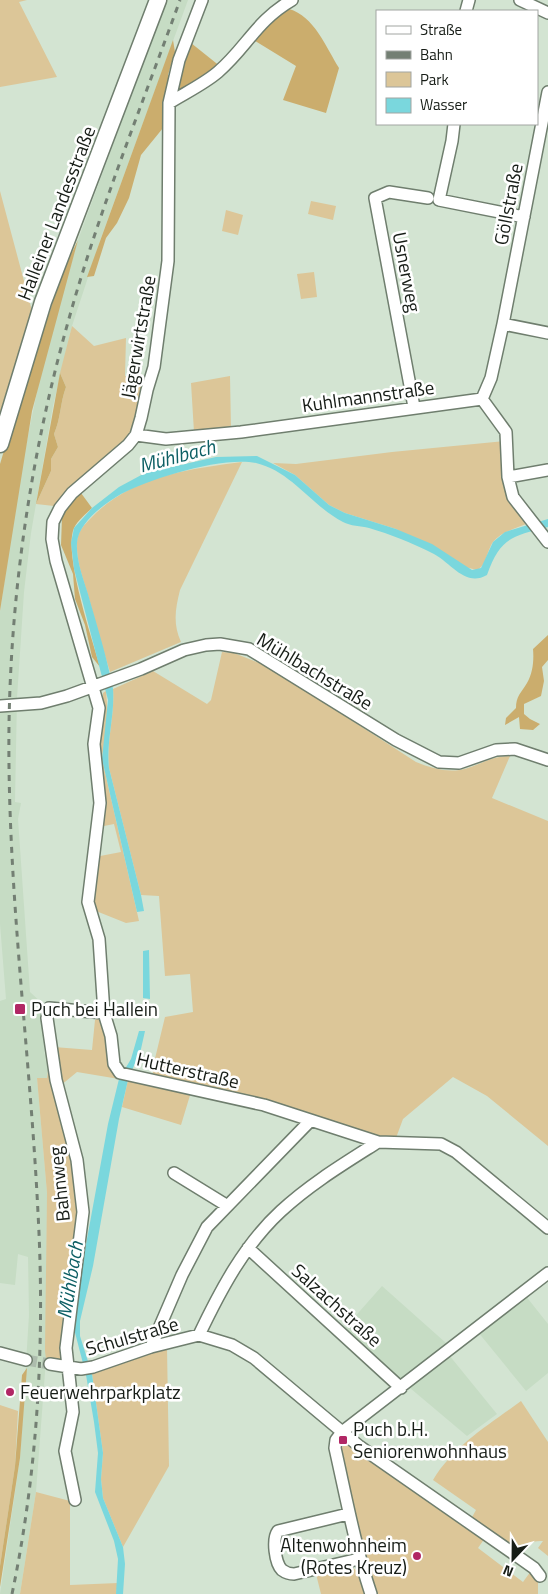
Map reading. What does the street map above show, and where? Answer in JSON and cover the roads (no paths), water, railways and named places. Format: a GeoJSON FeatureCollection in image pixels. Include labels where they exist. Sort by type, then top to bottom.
{"type":"FeatureCollection","features":[{"type":"Feature","properties":{"kind":"main road","name":"Halleiner Landesstraße"},"geometry":{"type":"LineString","coordinates":[[0,444],[43,302],[158,0]]}},
{"type":"Feature","properties":{"kind":"street","name":"Jägerwirtstraße"},"geometry":{"type":"LineString","coordinates":[[98,685],[56,561],[52,539],[53,522],[60,508],[72,493],[128,445],[136,435],[154,367],[168,261],[169,103],[179,60],[202,0]]}},
{"type":"Feature","properties":{"kind":"street"},"geometry":{"type":"LineString","coordinates":[[169,103],[217,73],[273,11],[292,0]]}},
{"type":"Feature","properties":{"kind":"street"},"geometry":{"type":"LineString","coordinates":[[520,0],[548,13]]}},
{"type":"Feature","properties":{"kind":"street","name":"Göllstraße"},"geometry":{"type":"LineString","coordinates":[[502,324],[548,92]]}},
{"type":"Feature","properties":{"kind":"street"},"geometry":{"type":"LineString","coordinates":[[454,125],[439,200],[524,217]]}},
{"type":"Feature","properties":{"kind":"street","name":"Usnerweg"},"geometry":{"type":"LineString","coordinates":[[414,407],[375,198],[389,192],[428,198]]}},
{"type":"Feature","properties":{"kind":"street"},"geometry":{"type":"LineString","coordinates":[[548,333],[502,324],[491,378],[482,399],[506,432],[508,477],[513,497],[548,542]]}},
{"type":"Feature","properties":{"kind":"street","name":"Kuhlmannstraße"},"geometry":{"type":"LineString","coordinates":[[136,435],[166,439],[241,432],[482,399]]}},
{"type":"Feature","properties":{"kind":"street"},"geometry":{"type":"LineString","coordinates":[[508,477],[548,470]]}},
{"type":"Feature","properties":{"kind":"street","name":"Mühlbachstraße"},"geometry":{"type":"LineString","coordinates":[[0,706],[41,703],[98,685],[196,647],[220,644],[249,649],[396,740],[439,762],[458,763],[496,750],[515,749],[548,760]]}},
{"type":"Feature","properties":{"kind":"street","name":"Hutterstraße"},"geometry":{"type":"LineString","coordinates":[[98,685],[99,708],[94,744],[100,804],[88,902],[99,939],[104,1013],[111,1036],[114,1064],[120,1073],[245,1101],[378,1142],[441,1144],[548,1228]]}},
{"type":"Feature","properties":{"kind":"street","name":"Bahnweg"},"geometry":{"type":"LineString","coordinates":[[75,1500],[64,1451],[73,1412],[66,1368],[68,1321],[81,1238],[83,1212],[77,1160],[56,1080],[47,1018],[49,1008],[104,1013]]}},
{"type":"Feature","properties":{"kind":"street"},"geometry":{"type":"LineString","coordinates":[[151,1346],[199,1239],[226,1205],[310,1121]]}},
{"type":"Feature","properties":{"kind":"street"},"geometry":{"type":"LineString","coordinates":[[199,1335],[220,1290],[248,1248],[280,1212],[314,1184],[378,1142]]}},
{"type":"Feature","properties":{"kind":"street"},"geometry":{"type":"LineString","coordinates":[[174,1173],[226,1205]]}},
{"type":"Feature","properties":{"kind":"street","name":"Salzachstraße"},"geometry":{"type":"LineString","coordinates":[[248,1248],[401,1388]]}},
{"type":"Feature","properties":{"kind":"street"},"geometry":{"type":"LineString","coordinates":[[371,1594],[359,1559],[348,1514],[335,1448],[336,1440],[342,1432],[548,1273]]}},
{"type":"Feature","properties":{"kind":"street","name":"Schulstraße"},"geometry":{"type":"LineString","coordinates":[[50,1364],[66,1368],[87,1368],[151,1346],[199,1335],[232,1345],[254,1358],[359,1446],[534,1568],[540,1576]]}},
{"type":"Feature","properties":{"kind":"street"},"geometry":{"type":"LineString","coordinates":[[0,1353],[26,1360]]}},
{"type":"Feature","properties":{"kind":"street"},"geometry":{"type":"LineString","coordinates":[[348,1514],[278,1531],[274,1541],[280,1567],[287,1574],[294,1574],[359,1559]]}},
{"type":"Feature","properties":{"kind":"water"},"geometry":{"type":"Polygon","coordinates":[[[257,456],[295,475],[329,505],[345,513],[396,529],[432,544],[472,570],[481,568],[493,542],[505,532],[548,519],[548,527],[516,536],[509,540],[497,553],[487,575],[472,578],[458,572],[432,553],[409,542],[377,530],[343,522],[321,507],[280,473],[256,463],[242,462],[187,470],[150,481],[121,494],[93,514],[82,528],[79,536],[77,543],[78,556],[113,689],[108,758],[109,768],[141,895],[144,911],[137,912],[102,759],[108,700],[74,569],[71,543],[74,528],[92,508],[119,487],[145,473],[216,457],[257,456]]]}},
{"type":"Feature","properties":{"kind":"water"},"geometry":{"type":"Polygon","coordinates":[[[149,950],[150,999],[143,998],[143,951],[149,950]]]}},
{"type":"Feature","properties":{"kind":"water"},"geometry":{"type":"Polygon","coordinates":[[[139,1031],[145,1031],[141,1049],[128,1080],[119,1119],[93,1266],[80,1321],[80,1336],[92,1374],[103,1453],[101,1479],[103,1498],[123,1547],[125,1564],[123,1594],[116,1594],[118,1559],[114,1541],[95,1492],[98,1453],[94,1422],[86,1375],[72,1321],[108,1124],[119,1079],[131,1059],[139,1031]]]}},
{"type":"Feature","properties":{"kind":"tunnel"},"geometry":{"type":"LineString","coordinates":[[26,1360],[50,1364]]}},
{"type":"Feature","properties":{"kind":"railway"},"geometry":{"type":"LineString","coordinates":[[12,1594],[28,1500],[33,1452],[40,1356],[41,1308],[38,1213],[15,908],[9,786],[11,673],[19,570],[26,518],[45,416],[70,315],[94,235],[180,0]]}},
{"type":"Feature","properties":{"kind":"place","name":"Puch bei Hallein"},"geometry":{"type":"Point","coordinates":[20,1009]}},
{"type":"Feature","properties":{"kind":"place","name":"Feuerwehrparkplatz"},"geometry":{"type":"Point","coordinates":[10,1392]}},
{"type":"Feature","properties":{"kind":"place","name":"Puch b.H. Seniorenwohnhaus"},"geometry":{"type":"Point","coordinates":[343,1440]}},
{"type":"Feature","properties":{"kind":"place","name":"Altenwohnheim (Rotes Kreuz)"},"geometry":{"type":"Point","coordinates":[417,1556]}},
{"type":"Feature","properties":{"kind":"water label","name":"Mühlbach"},"geometry":{"type":"Point","coordinates":[177,456]}},
{"type":"Feature","properties":{"kind":"water label","name":"Mühlbach"},"geometry":{"type":"Point","coordinates":[70,1280]}}]}
